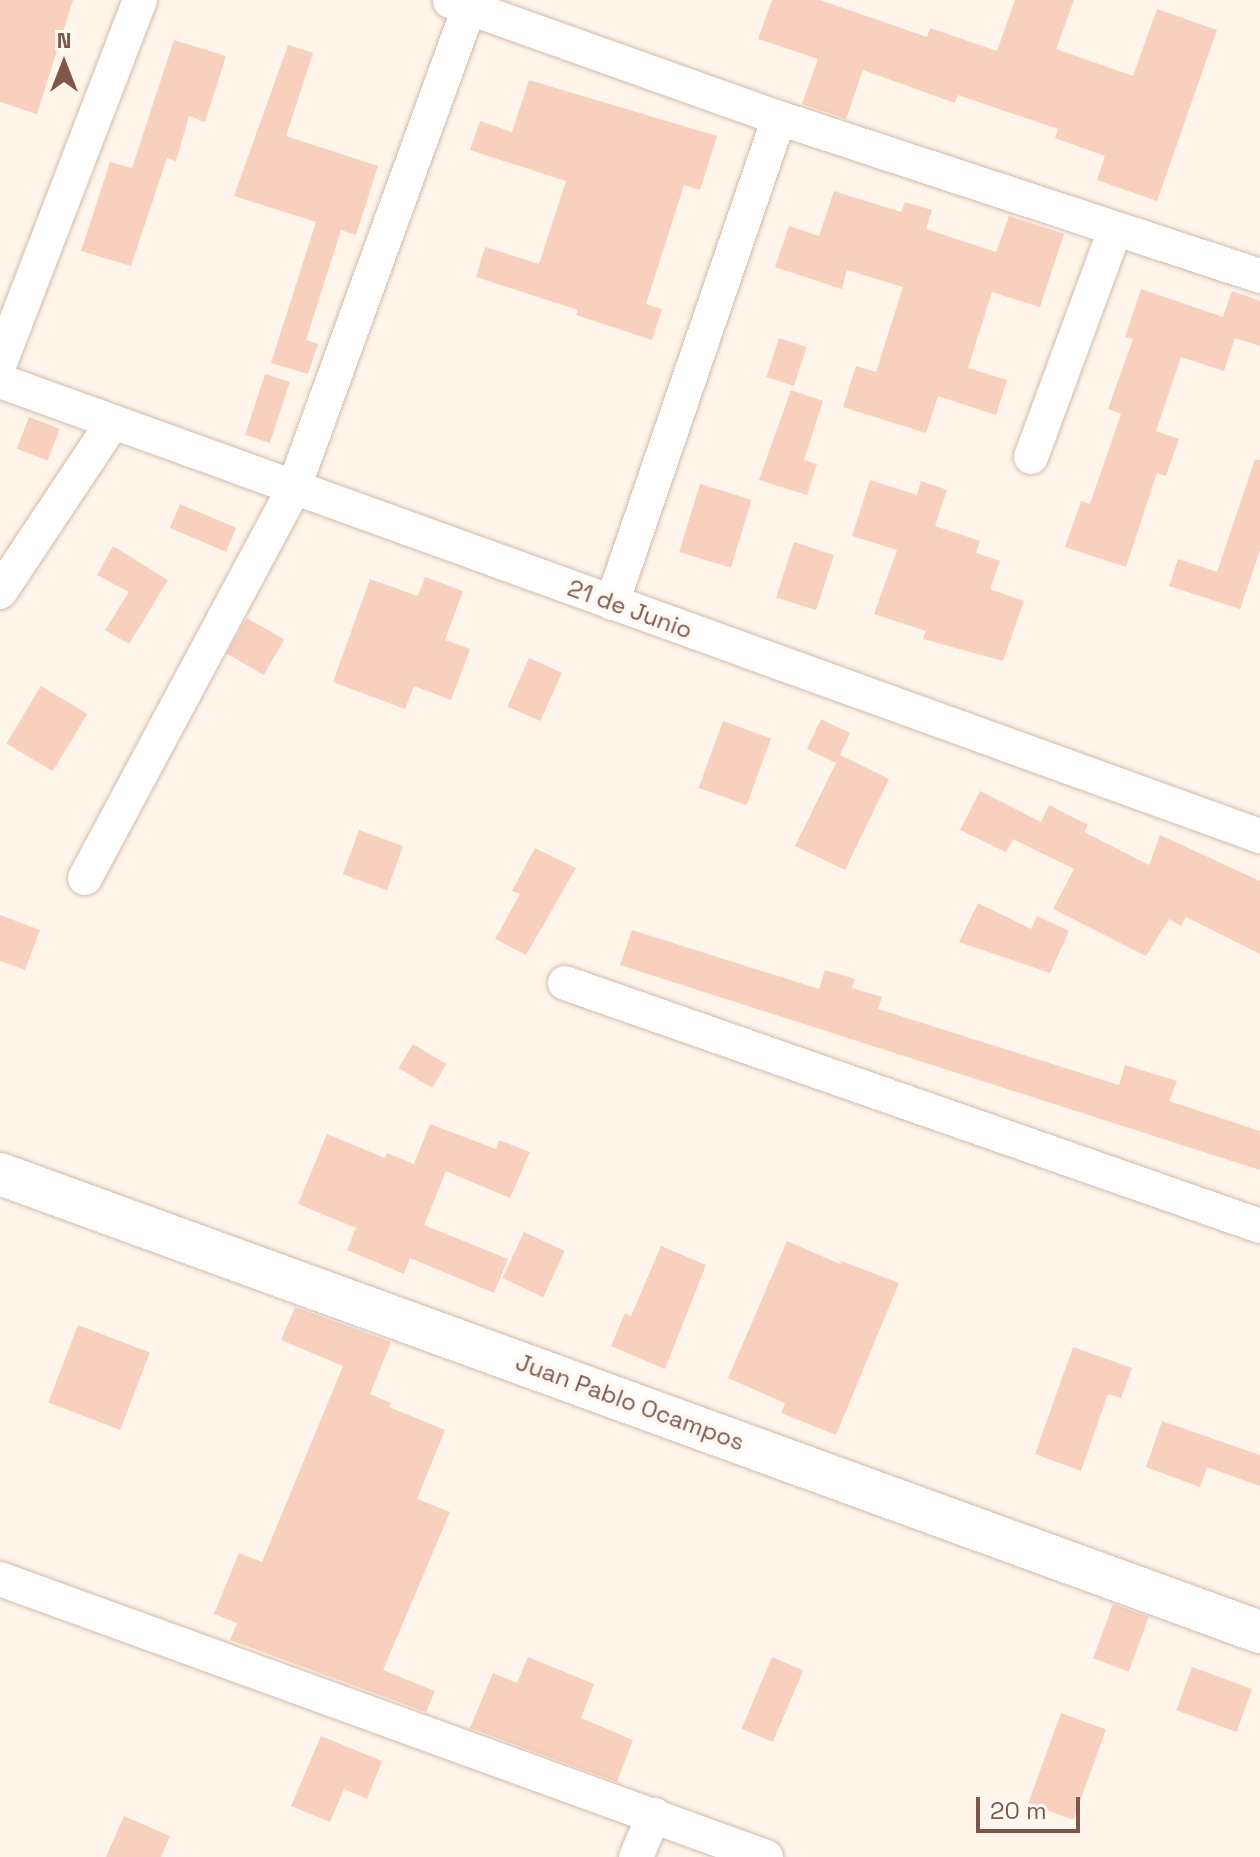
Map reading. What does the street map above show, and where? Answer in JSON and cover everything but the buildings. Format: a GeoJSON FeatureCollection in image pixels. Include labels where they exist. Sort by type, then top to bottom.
{"type":"FeatureCollection","features":[{"type":"Feature","properties":{"kind":"street"},"geometry":{"type":"LineString","coordinates":[[0,363],[140,0]]}},
{"type":"Feature","properties":{"kind":"street"},"geometry":{"type":"LineString","coordinates":[[85,878],[293,490],[458,4],[779,118],[1260,276]]}},
{"type":"Feature","properties":{"kind":"street"},"geometry":{"type":"LineString","coordinates":[[612,603],[779,118]]}},
{"type":"Feature","properties":{"kind":"street"},"geometry":{"type":"LineString","coordinates":[[1031,457],[1115,230]]}},
{"type":"Feature","properties":{"kind":"street","name":"21 de Junio"},"geometry":{"type":"LineString","coordinates":[[0,381],[293,490],[1260,836]]}},
{"type":"Feature","properties":{"kind":"street"},"geometry":{"type":"LineString","coordinates":[[0,592],[113,422]]}},
{"type":"Feature","properties":{"kind":"street"},"geometry":{"type":"LineString","coordinates":[[565,983],[1260,1226]]}},
{"type":"Feature","properties":{"kind":"street","name":"Juan Pablo Ocampos"},"geometry":{"type":"LineString","coordinates":[[0,1174],[1260,1632]]}},
{"type":"Feature","properties":{"kind":"street"},"geometry":{"type":"LineString","coordinates":[[0,1579],[766,1857]]}},
{"type":"Feature","properties":{"kind":"street"},"geometry":{"type":"LineString","coordinates":[[636,1857],[654,1815]]}}]}
